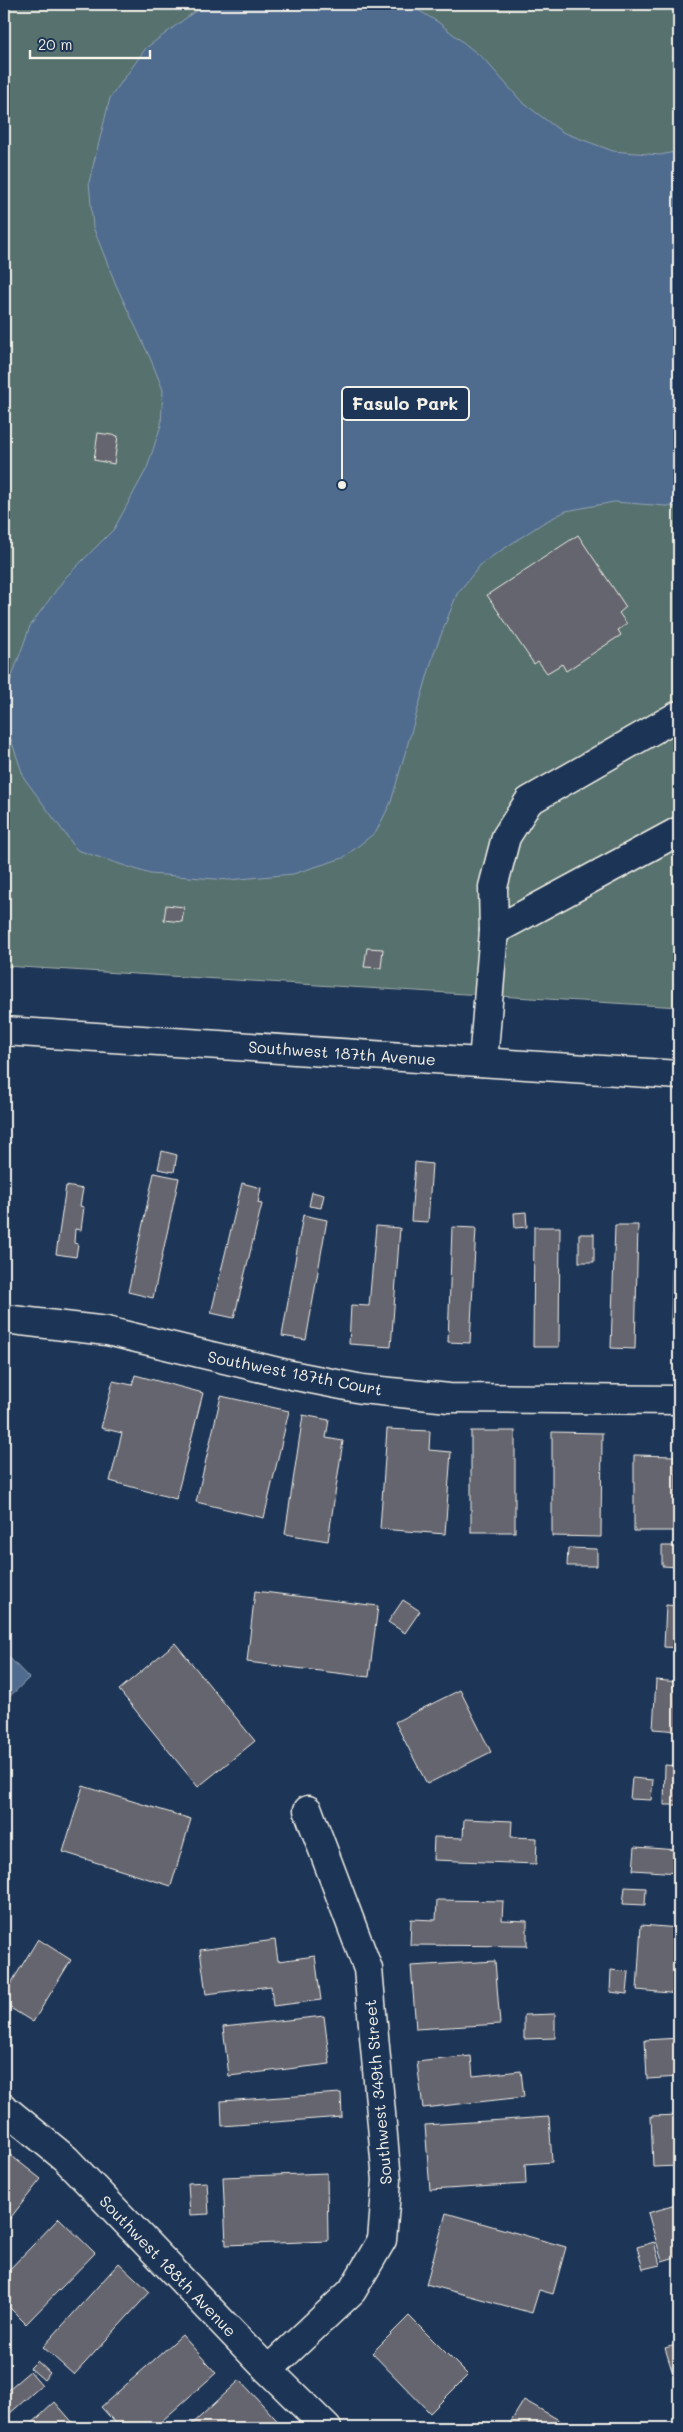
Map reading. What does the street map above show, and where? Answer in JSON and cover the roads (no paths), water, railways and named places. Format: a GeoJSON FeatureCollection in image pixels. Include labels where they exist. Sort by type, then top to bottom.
{"type":"FeatureCollection","features":[{"type":"Feature","properties":{"kind":"street"},"geometry":{"type":"LineString","coordinates":[[482,1062],[494,931],[493,886],[506,837],[529,801],[679,715]]}},
{"type":"Feature","properties":{"kind":"street"},"geometry":{"type":"LineString","coordinates":[[494,931],[679,831]]}},
{"type":"Feature","properties":{"kind":"street","name":"Southwest 187th Avenue"},"geometry":{"type":"LineString","coordinates":[[4,1031],[679,1075]]}},
{"type":"Feature","properties":{"kind":"street","name":"Southwest 187th Court"},"geometry":{"type":"LineString","coordinates":[[4,1319],[107,1331],[291,1376],[362,1389],[449,1398],[679,1400]]}},
{"type":"Feature","properties":{"kind":"street","name":"Southwest 349th Street"},"geometry":{"type":"LineString","coordinates":[[268,2370],[352,2291],[382,2240],[387,2180],[368,1970],[308,1810]]}},
{"type":"Feature","properties":{"kind":"street","name":"Southwest 188th Avenue"},"geometry":{"type":"LineString","coordinates":[[4,2108],[66,2159],[268,2370],[327,2428]]}},
{"type":"Feature","properties":{"kind":"water"},"geometry":{"type":"Polygon","coordinates":[[[215,4],[408,4],[438,22],[484,59],[522,102],[562,132],[613,151],[660,155],[679,151],[679,507],[614,502],[566,511],[543,523],[482,563],[457,594],[434,653],[391,802],[376,832],[343,858],[293,874],[229,880],[150,874],[77,850],[24,778],[6,725],[6,693],[30,626],[65,578],[114,529],[147,468],[161,425],[163,390],[116,285],[93,227],[89,182],[110,98],[146,48],[194,12],[215,4]]]}},
{"type":"Feature","properties":{"kind":"water"},"geometry":{"type":"Polygon","coordinates":[[[4,1652],[29,1678],[4,1702],[4,1652]]]}},
{"type":"Feature","properties":{"kind":"place","name":"Fasulo Park"},"geometry":{"type":"Point","coordinates":[342,485]}}]}
